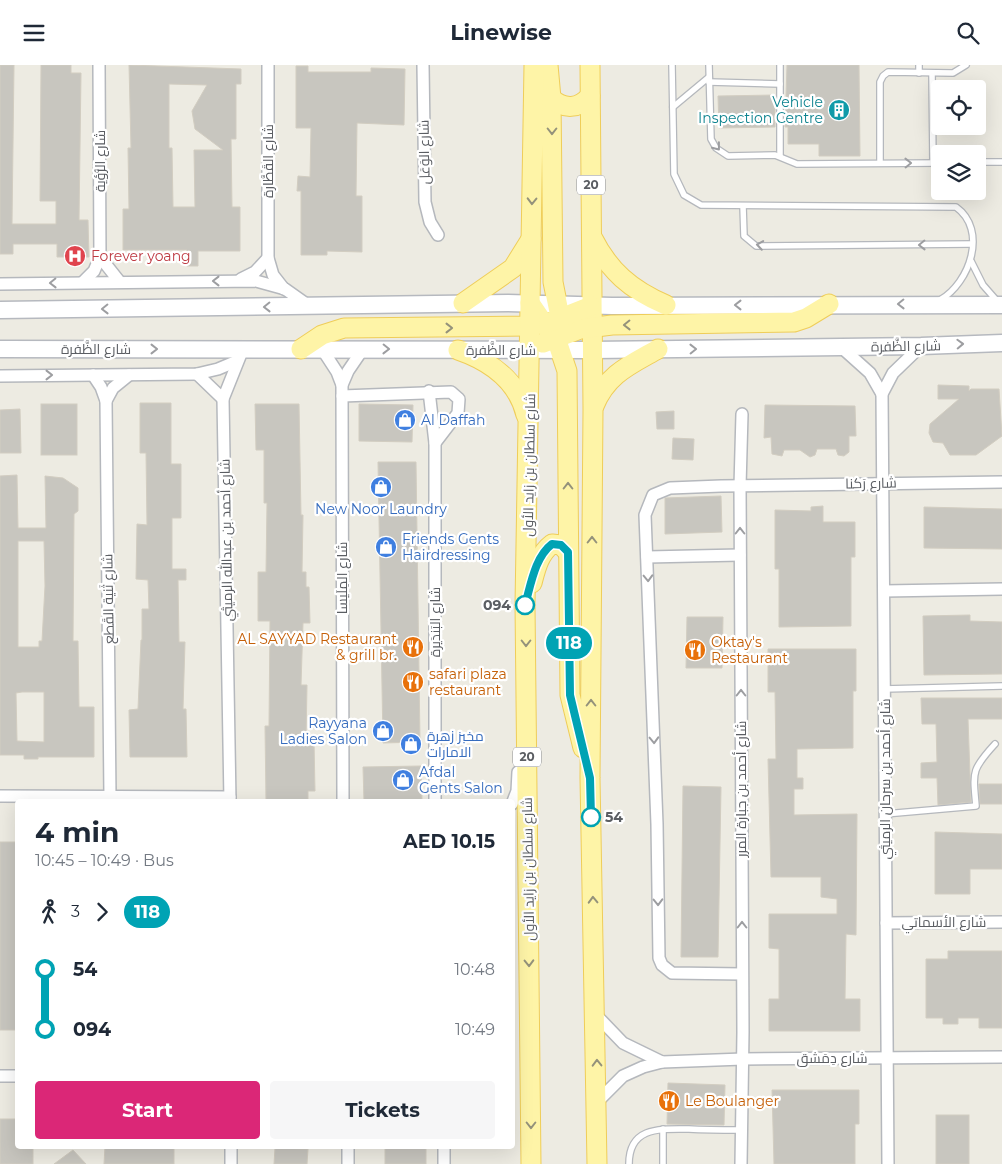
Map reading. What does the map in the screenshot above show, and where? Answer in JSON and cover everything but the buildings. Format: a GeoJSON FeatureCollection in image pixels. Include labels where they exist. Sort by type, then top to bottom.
{"type":"FeatureCollection","features":[{"type":"Feature","properties":{"kind":"main road","name":"شارع سلطان بن زايد الأول"},"geometry":{"type":"LineString","coordinates":[[531,1164],[525,605],[531,349],[554,327],[530,303],[534,65]]}},
{"type":"Feature","properties":{"kind":"main road"},"geometry":{"type":"LineString","coordinates":[[548,65],[551,98],[554,327],[567,371],[570,695],[590,778]]}},
{"type":"Feature","properties":{"kind":"main road","name":"20"},"geometry":{"type":"LineString","coordinates":[[590,65],[593,410],[590,778],[596,1015],[597,1164]]}},
{"type":"Feature","properties":{"kind":"main road"},"geometry":{"type":"LineString","coordinates":[[551,98],[557,103],[571,107],[579,106],[590,96]]}},
{"type":"Feature","properties":{"kind":"main road"},"geometry":{"type":"LineString","coordinates":[[592,237],[610,267],[622,280],[642,295],[666,305]]}},
{"type":"Feature","properties":{"kind":"main road"},"geometry":{"type":"LineString","coordinates":[[463,303],[513,268],[532,238]]}},
{"type":"Feature","properties":{"kind":"main road"},"geometry":{"type":"LineString","coordinates":[[0,310],[530,303],[554,327],[592,350]]}},
{"type":"Feature","properties":{"kind":"main road"},"geometry":{"type":"LineString","coordinates":[[554,327],[591,306],[934,303],[1001,305]]}},
{"type":"Feature","properties":{"kind":"main road"},"geometry":{"type":"LineString","coordinates":[[301,349],[322,335],[344,328],[591,327],[794,322],[806,319],[829,304]]}},
{"type":"Feature","properties":{"kind":"main road","name":"شارع الظَّفرة"},"geometry":{"type":"LineString","coordinates":[[0,349],[240,355],[301,349],[531,349],[554,327]]}},
{"type":"Feature","properties":{"kind":"main road","name":"شارع الظَّفرة"},"geometry":{"type":"LineString","coordinates":[[592,350],[921,346],[1002,343]]}},
{"type":"Feature","properties":{"kind":"main road"},"geometry":{"type":"LineString","coordinates":[[593,410],[600,391],[613,376],[658,349]]}},
{"type":"Feature","properties":{"kind":"main road"},"geometry":{"type":"LineString","coordinates":[[458,350],[482,359],[502,374],[525,409],[530,429]]}},
{"type":"Feature","properties":{"kind":"main road"},"geometry":{"type":"LineString","coordinates":[[525,605],[538,561],[545,549],[552,544],[561,545],[568,552]]}},
{"type":"Feature","properties":{"kind":"street","name":"شارع الرُّؤية"},"geometry":{"type":"LineString","coordinates":[[99,65],[100,257]]}},
{"type":"Feature","properties":{"kind":"street","name":"شارع القَطَّارة"},"geometry":{"type":"LineString","coordinates":[[268,65],[268,258],[273,275],[285,289]]}},
{"type":"Feature","properties":{"kind":"street","name":"شارع الوَعَل"},"geometry":{"type":"LineString","coordinates":[[423,65],[424,202],[430,222],[438,235]]}},
{"type":"Feature","properties":{"kind":"street"},"geometry":{"type":"LineString","coordinates":[[83,282],[94,271],[100,257],[119,281]]}},
{"type":"Feature","properties":{"kind":"street"},"geometry":{"type":"LineString","coordinates":[[237,281],[255,272],[268,258]]}},
{"type":"Feature","properties":{"kind":"street"},"geometry":{"type":"LineString","coordinates":[[0,284],[119,281],[265,282],[285,289],[310,307]]}},
{"type":"Feature","properties":{"kind":"street","name":"شارع أحمد بن سرحان الرميثي"},"geometry":{"type":"LineString","coordinates":[[888,1164],[882,394],[896,368],[921,346]]}},
{"type":"Feature","properties":{"kind":"street","name":"شارع أحمد بن سرحان الرميثي"},"geometry":{"type":"LineString","coordinates":[[841,347],[870,373],[882,394]]}},
{"type":"Feature","properties":{"kind":"street","name":"شارع المِلَيسا"},"geometry":{"type":"LineString","coordinates":[[322,349],[334,366],[342,390]]}},
{"type":"Feature","properties":{"kind":"street","name":"شارع المِلَيسا"},"geometry":{"type":"LineString","coordinates":[[343,799],[342,390],[348,371],[363,349]]}},
{"type":"Feature","properties":{"kind":"street"},"geometry":{"type":"LineString","coordinates":[[0,376],[198,374],[218,369],[240,355]]}},
{"type":"Feature","properties":{"kind":"street","name":"شارع أحمد بن عبدالله الرميثي"},"geometry":{"type":"LineString","coordinates":[[230,799],[223,399],[240,355]]}},
{"type":"Feature","properties":{"kind":"street"},"geometry":{"type":"LineString","coordinates":[[198,374],[223,399]]}},
{"type":"Feature","properties":{"kind":"street","name":"شارع ثَنية القَطع"},"geometry":{"type":"LineString","coordinates":[[93,375],[101,387],[106,401],[110,797]]}},
{"type":"Feature","properties":{"kind":"street"},"geometry":{"type":"LineString","coordinates":[[106,401],[118,383],[130,375]]}},
{"type":"Feature","properties":{"kind":"street"},"geometry":{"type":"LineString","coordinates":[[342,390],[429,391],[451,392],[457,395],[460,405],[458,413],[434,443]]}},
{"type":"Feature","properties":{"kind":"street","name":"شارع البَندَيرة"},"geometry":{"type":"LineString","coordinates":[[429,391],[434,443],[436,799]]}},
{"type":"Feature","properties":{"kind":"street","name":"شارع أحمد بن جبارة المرر"},"geometry":{"type":"LineString","coordinates":[[741,1164],[740,1130],[743,1059],[740,485],[742,414]]}},
{"type":"Feature","properties":{"kind":"street","name":"شارع رَكنا"},"geometry":{"type":"LineString","coordinates":[[742,974],[672,973],[662,965],[659,957],[657,823],[645,515],[653,495],[670,489],[740,485],[1002,482]]}},
{"type":"Feature","properties":{"kind":"street"},"geometry":{"type":"LineString","coordinates":[[647,557],[740,555]]}},
{"type":"Feature","properties":{"kind":"street"},"geometry":{"type":"LineString","coordinates":[[884,591],[1002,589]]}},
{"type":"Feature","properties":{"kind":"street"},"geometry":{"type":"LineString","coordinates":[[514,799],[517,791],[521,714],[526,683]]}},
{"type":"Feature","properties":{"kind":"street"},"geometry":{"type":"LineString","coordinates":[[0,796],[230,799]]}},
{"type":"Feature","properties":{"kind":"street","name":"شارع الأسماتي"},"geometry":{"type":"LineString","coordinates":[[886,923],[1002,922]]}},
{"type":"Feature","properties":{"kind":"street","name":"شارع دِمَشق"},"geometry":{"type":"LineString","coordinates":[[596,1015],[628,1047],[642,1051],[662,1062]]}},
{"type":"Feature","properties":{"kind":"street","name":"شارع دِمَشق"},"geometry":{"type":"LineString","coordinates":[[597,1102],[623,1076],[643,1067],[662,1062],[743,1059],[1002,1057]]}},
{"type":"Feature","properties":{"kind":"street"},"geometry":{"type":"LineString","coordinates":[[0,1076],[15,1076]]}},
{"type":"Feature","properties":{"kind":"street"},"geometry":{"type":"LineString","coordinates":[[231,1149],[231,1164]]}},
{"type":"Feature","properties":{"kind":"street"},"geometry":{"type":"LineString","coordinates":[[348,1149],[348,1164]]}},
{"type":"Feature","properties":{"kind":"street"},"geometry":{"type":"LineString","coordinates":[[444,1149],[444,1164]]}},
{"type":"Feature","properties":{"kind":"lane"},"geometry":{"type":"LineString","coordinates":[[672,65],[674,173],[679,189],[689,199],[701,205],[956,207],[969,222],[971,261],[983,285],[1001,305]]}},
{"type":"Feature","properties":{"kind":"lane"},"geometry":{"type":"LineString","coordinates":[[709,65],[710,134],[716,149],[728,156],[780,156],[797,164],[931,163]]}},
{"type":"Feature","properties":{"kind":"lane"},"geometry":{"type":"LineString","coordinates":[[780,65],[780,156]]}},
{"type":"Feature","properties":{"kind":"lane"},"geometry":{"type":"LineString","coordinates":[[919,65],[919,73]]}},
{"type":"Feature","properties":{"kind":"lane"},"geometry":{"type":"LineString","coordinates":[[880,163],[881,78],[888,72],[954,73],[966,65]]}},
{"type":"Feature","properties":{"kind":"lane"},"geometry":{"type":"LineString","coordinates":[[932,73],[933,145]]}},
{"type":"Feature","properties":{"kind":"lane"},"geometry":{"type":"LineString","coordinates":[[673,107],[709,79],[780,84]]}},
{"type":"Feature","properties":{"kind":"lane"},"geometry":{"type":"LineString","coordinates":[[986,162],[1002,162]]}},
{"type":"Feature","properties":{"kind":"lane"},"geometry":{"type":"LineString","coordinates":[[743,206],[744,235],[756,246],[971,245]]}},
{"type":"Feature","properties":{"kind":"lane"},"geometry":{"type":"LineString","coordinates":[[934,303],[953,290],[971,261]]}},
{"type":"Feature","properties":{"kind":"lane"},"geometry":{"type":"LineString","coordinates":[[884,689],[1002,686]]}},
{"type":"Feature","properties":{"kind":"lane"},"geometry":{"type":"LineString","coordinates":[[885,814],[976,806],[975,767],[995,745]]}},
{"type":"Feature","properties":{"kind":"lane"},"geometry":{"type":"LineString","coordinates":[[629,1164],[629,1153],[633,1143],[656,1129],[740,1130]]}},
{"type":"Feature","properties":{"kind":"lane"},"geometry":{"type":"LineString","coordinates":[[663,1129],[663,1164]]}},
{"type":"Feature","properties":{"kind":"bus line","name":"118"},"geometry":{"type":"LineString","coordinates":[[525,605],[538,561],[545,549],[552,544],[561,545],[568,552],[570,695],[590,778],[591,817]]}},
{"type":"Feature","properties":{"kind":"place","name":"Vehicle Inspection Centre"},"geometry":{"type":"Point","coordinates":[839,110]}},
{"type":"Feature","properties":{"kind":"place","name":"Forever yoang"},"geometry":{"type":"Point","coordinates":[75,256]}},
{"type":"Feature","properties":{"kind":"place","name":"Al Daffah"},"geometry":{"type":"Point","coordinates":[405,420]}},
{"type":"Feature","properties":{"kind":"place","name":"New Noor Laundry"},"geometry":{"type":"Point","coordinates":[381,487]}},
{"type":"Feature","properties":{"kind":"place","name":"Friends Gents Hairdressing"},"geometry":{"type":"Point","coordinates":[386,547]}},
{"type":"Feature","properties":{"kind":"place","name":"094"},"geometry":{"type":"Point","coordinates":[525,605]}},
{"type":"Feature","properties":{"kind":"place","name":"AL SAYYAD Restaurant & grill br."},"geometry":{"type":"Point","coordinates":[413,647]}},
{"type":"Feature","properties":{"kind":"place","name":"Oktay's Restaurant"},"geometry":{"type":"Point","coordinates":[695,650]}},
{"type":"Feature","properties":{"kind":"place","name":"safari plaza restaurant"},"geometry":{"type":"Point","coordinates":[413,682]}},
{"type":"Feature","properties":{"kind":"place","name":"Rayyana Ladies Salon"},"geometry":{"type":"Point","coordinates":[383,731]}},
{"type":"Feature","properties":{"kind":"place","name":"مخبز زهرة الامارات"},"geometry":{"type":"Point","coordinates":[411,744]}},
{"type":"Feature","properties":{"kind":"place","name":"Afdal Gents Salon"},"geometry":{"type":"Point","coordinates":[403,780]}},
{"type":"Feature","properties":{"kind":"place","name":"54"},"geometry":{"type":"Point","coordinates":[591,817]}},
{"type":"Feature","properties":{"kind":"place","name":"Le Boulanger"},"geometry":{"type":"Point","coordinates":[669,1101]}}]}
